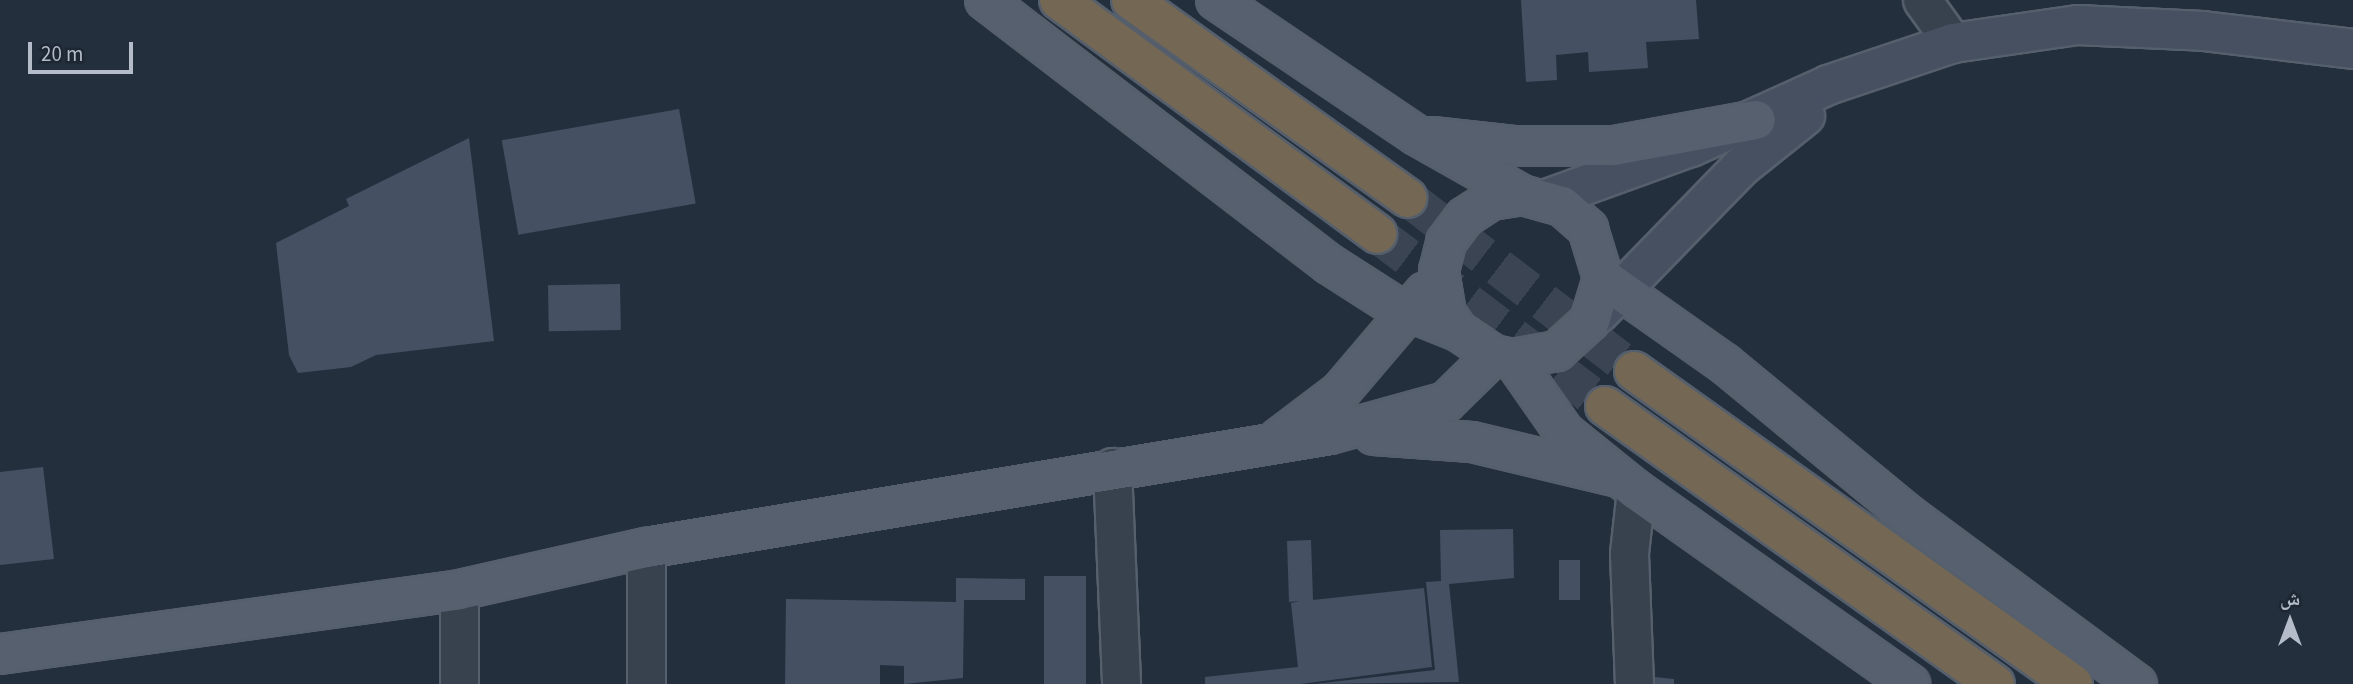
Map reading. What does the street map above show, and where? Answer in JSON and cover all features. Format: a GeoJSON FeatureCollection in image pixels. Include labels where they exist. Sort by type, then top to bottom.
{"type":"FeatureCollection","features":[{"type":"Feature","properties":{"kind":"highway"},"geometry":{"type":"LineString","coordinates":[[1059,0],[1377,234]]}},
{"type":"Feature","properties":{"kind":"highway"},"geometry":{"type":"LineString","coordinates":[[1131,0],[1408,198]]}},
{"type":"Feature","properties":{"kind":"highway"},"geometry":{"type":"LineString","coordinates":[[1634,371],[2073,684]]}},
{"type":"Feature","properties":{"kind":"highway"},"geometry":{"type":"LineString","coordinates":[[1605,406],[1995,684]]}},
{"type":"Feature","properties":{"kind":"main road"},"geometry":{"type":"LineString","coordinates":[[985,0],[1329,264],[1411,313],[1458,331],[1503,357],[1564,432],[1628,484],[1910,684]]}},
{"type":"Feature","properties":{"kind":"main road"},"geometry":{"type":"LineString","coordinates":[[1216,0],[1416,135],[1534,197],[1588,229],[1613,284],[1725,364],[1907,514],[2137,684]]}},
{"type":"Feature","properties":{"kind":"main road"},"geometry":{"type":"LineString","coordinates":[[1267,446],[1340,392],[1411,313],[1439,271],[1446,242],[1465,217],[1492,200],[1534,197],[1756,120],[1873,69],[1953,43],[2078,25],[2203,31],[2353,49]]}},
{"type":"Feature","properties":{"kind":"main road"},"geometry":{"type":"LineString","coordinates":[[0,653],[459,590],[646,548],[1112,467],[1267,446],[1330,434],[1446,401],[1503,357],[1557,351],[1590,321],[1613,284],[1760,148],[1873,69]]}},
{"type":"Feature","properties":{"kind":"main road"},"geometry":{"type":"LineString","coordinates":[[1416,135],[1514,145],[1614,146],[1756,120]]}},
{"type":"Feature","properties":{"kind":"main road"},"geometry":{"type":"LineString","coordinates":[[1439,271],[1446,313],[1458,331]]}},
{"type":"Feature","properties":{"kind":"main road"},"geometry":{"type":"LineString","coordinates":[[1330,434],[1472,442],[1628,484]]}},
{"type":"Feature","properties":{"kind":"street"},"geometry":{"type":"LineString","coordinates":[[1922,0],[1953,43]]}},
{"type":"Feature","properties":{"kind":"street"},"geometry":{"type":"LineString","coordinates":[[1112,467],[1121,684]]}},
{"type":"Feature","properties":{"kind":"street"},"geometry":{"type":"LineString","coordinates":[[1628,484],[1634,684]]}},
{"type":"Feature","properties":{"kind":"street"},"geometry":{"type":"LineString","coordinates":[[646,548],[646,684]]}},
{"type":"Feature","properties":{"kind":"street"},"geometry":{"type":"LineString","coordinates":[[459,590],[459,684]]}},
{"type":"Feature","properties":{"kind":"building"},"geometry":{"type":"Polygon","coordinates":[[[1521,0],[1696,0],[1699,39],[1646,42],[1648,68],[1589,72],[1588,52],[1556,55],[1557,80],[1526,82],[1521,0]]]}},
{"type":"Feature","properties":{"kind":"building"},"geometry":{"type":"Polygon","coordinates":[[[679,109],[696,204],[518,235],[502,140],[679,109]]]}},
{"type":"Feature","properties":{"kind":"building"},"geometry":{"type":"Polygon","coordinates":[[[469,138],[494,341],[376,355],[351,367],[298,373],[289,355],[276,243],[349,206],[346,199],[469,138]]]}},
{"type":"Feature","properties":{"kind":"building"},"geometry":{"type":"Polygon","coordinates":[[[620,284],[621,330],[549,331],[548,285],[620,284]]]}},
{"type":"Feature","properties":{"kind":"building"},"geometry":{"type":"Polygon","coordinates":[[[43,467],[54,559],[0,565],[0,472],[43,467]]]}},
{"type":"Feature","properties":{"kind":"building"},"geometry":{"type":"Polygon","coordinates":[[[1513,529],[1514,578],[1449,584],[1459,682],[1315,684],[1435,670],[1426,582],[1441,581],[1440,530],[1513,529]]]}},
{"type":"Feature","properties":{"kind":"building"},"geometry":{"type":"Polygon","coordinates":[[[1311,540],[1313,600],[1424,588],[1432,667],[1300,684],[1205,684],[1205,677],[1298,667],[1291,603],[1300,601],[1289,602],[1287,541],[1311,540]]]}},
{"type":"Feature","properties":{"kind":"building"},"geometry":{"type":"Polygon","coordinates":[[[1559,560],[1580,560],[1580,600],[1559,600],[1559,560]]]}},
{"type":"Feature","properties":{"kind":"building"},"geometry":{"type":"Polygon","coordinates":[[[1044,576],[1086,576],[1086,684],[1044,684],[1044,576]]]}},
{"type":"Feature","properties":{"kind":"building"},"geometry":{"type":"Polygon","coordinates":[[[956,578],[1025,579],[1025,600],[964,600],[963,678],[904,684],[904,666],[880,665],[880,684],[785,684],[786,599],[956,602],[956,578]]]}},
{"type":"Feature","properties":{"kind":"building"},"geometry":{"type":"Polygon","coordinates":[[[1654,677],[1674,679],[1674,684],[1654,684],[1654,677]]]}},
{"type":"Feature","properties":{"kind":"tunnel"},"geometry":{"type":"LineString","coordinates":[[1408,198],[1634,371]]}},
{"type":"Feature","properties":{"kind":"tunnel"},"geometry":{"type":"LineString","coordinates":[[1377,234],[1605,406]]}}]}
